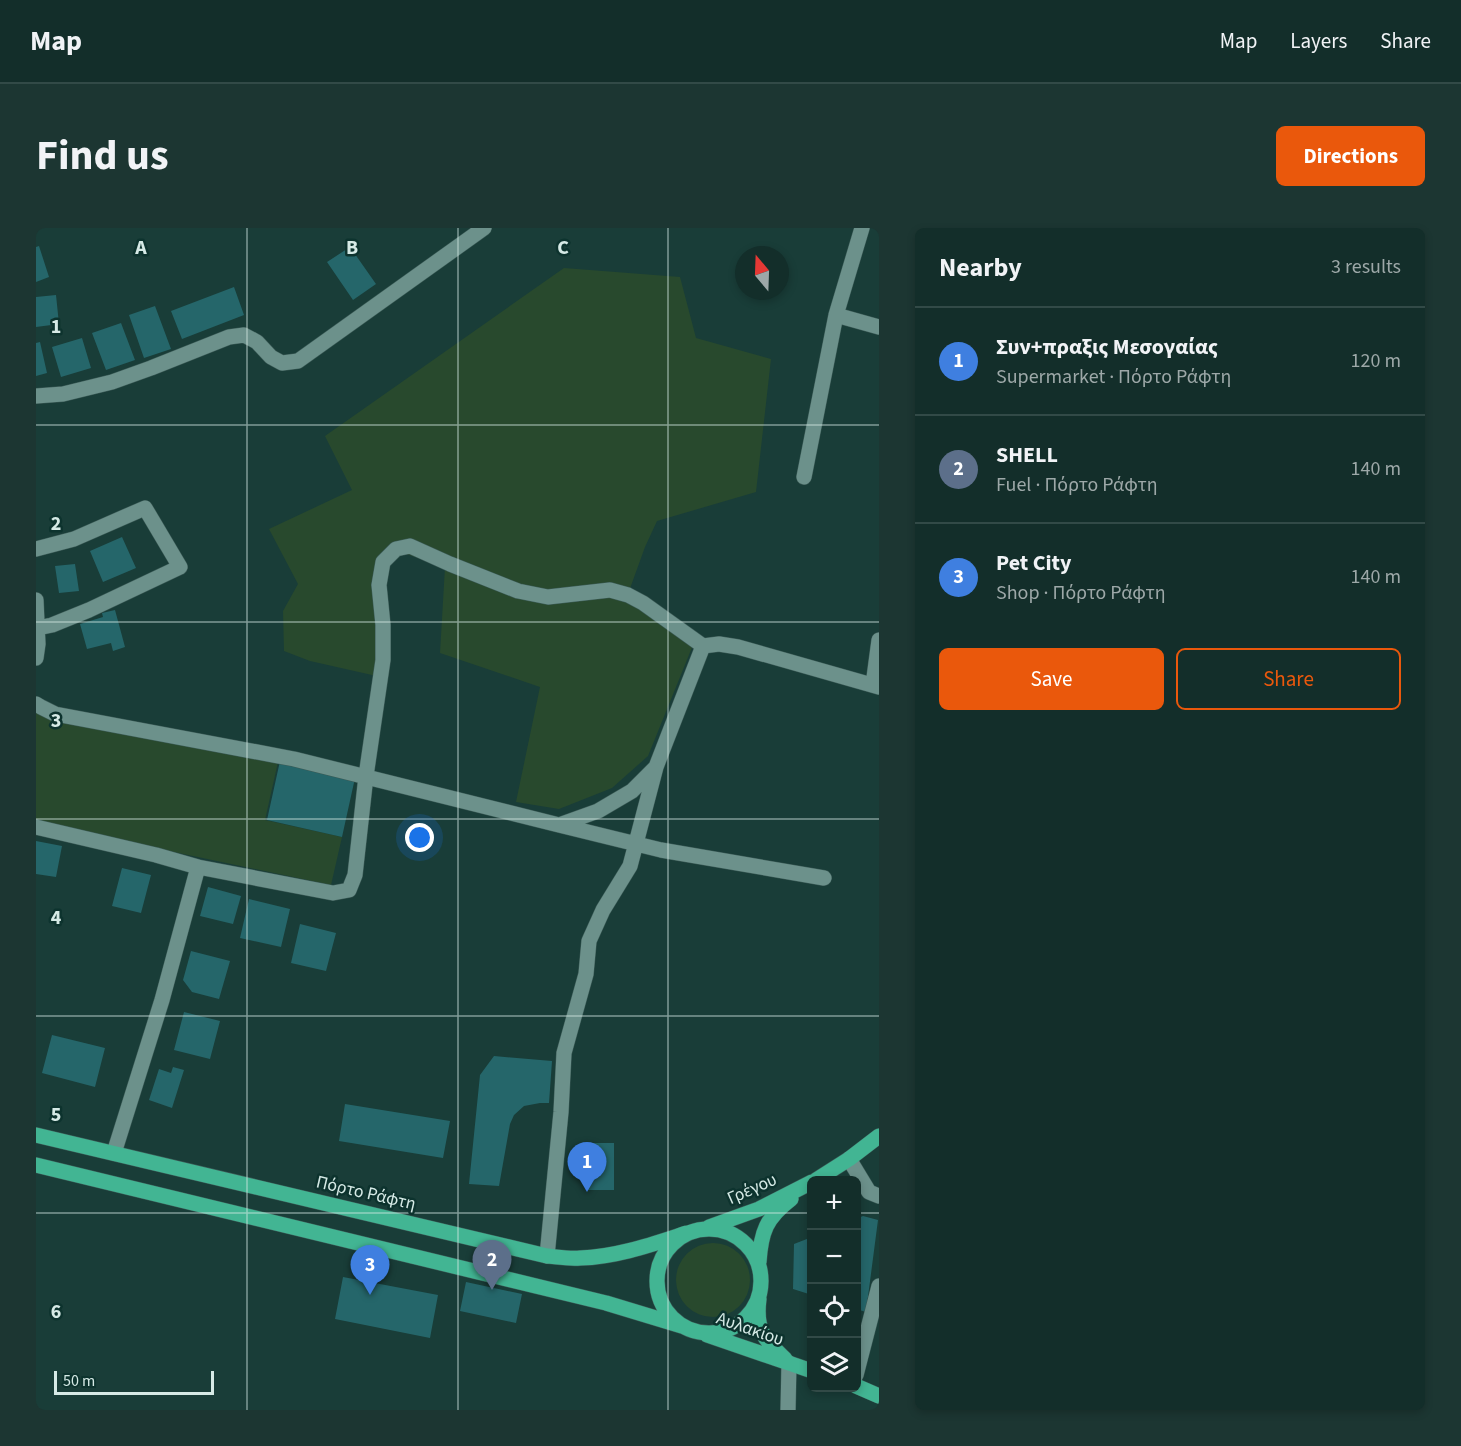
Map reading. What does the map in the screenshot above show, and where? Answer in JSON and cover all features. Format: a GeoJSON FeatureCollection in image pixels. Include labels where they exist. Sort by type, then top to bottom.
{"type":"FeatureCollection","features":[{"type":"Feature","properties":{"kind":"main road","name":"Πόρτο Ράφτη"},"geometry":{"type":"LineString","coordinates":[[36,1135],[547,1256],[581,1258],[619,1253],[687,1233]]}},
{"type":"Feature","properties":{"kind":"main road","name":"Γρέγου"},"geometry":{"type":"LineString","coordinates":[[823,1176],[879,1136]]}},
{"type":"Feature","properties":{"kind":"main road"},"geometry":{"type":"LineString","coordinates":[[36,1166],[606,1303],[698,1332],[717,1333],[735,1327],[749,1315],[759,1299],[762,1281],[759,1262],[751,1248],[738,1237],[723,1230],[706,1228],[687,1233],[671,1244],[662,1257],[657,1287],[661,1302],[669,1315],[682,1326]]}},
{"type":"Feature","properties":{"kind":"main road","name":"Γρέγου"},"geometry":{"type":"LineString","coordinates":[[706,1228],[759,1209],[807,1185]]}},
{"type":"Feature","properties":{"kind":"main road","name":"Γρέγου"},"geometry":{"type":"LineString","coordinates":[[759,1262],[760,1244],[767,1223],[782,1206],[807,1187]]}},
{"type":"Feature","properties":{"kind":"main road","name":"Αυλακίου"},"geometry":{"type":"LineString","coordinates":[[759,1299],[757,1313],[766,1341],[789,1363]]}},
{"type":"Feature","properties":{"kind":"main road","name":"Αυλακίου"},"geometry":{"type":"LineString","coordinates":[[698,1332],[807,1369]]}},
{"type":"Feature","properties":{"kind":"main road"},"geometry":{"type":"LineString","coordinates":[[861,1388],[879,1396]]}},
{"type":"Feature","properties":{"kind":"street"},"geometry":{"type":"LineString","coordinates":[[36,396],[63,394],[112,382],[229,337],[244,335],[257,342],[271,357],[282,363],[298,360],[484,228]]}},
{"type":"Feature","properties":{"kind":"street"},"geometry":{"type":"LineString","coordinates":[[804,477],[836,315],[862,228]]}},
{"type":"Feature","properties":{"kind":"street"},"geometry":{"type":"LineString","coordinates":[[836,315],[879,327]]}},
{"type":"Feature","properties":{"kind":"street"},"geometry":{"type":"LineString","coordinates":[[36,549],[74,539],[145,508],[180,567],[89,610],[52,625],[38,628]]}},
{"type":"Feature","properties":{"kind":"street"},"geometry":{"type":"LineString","coordinates":[[36,826],[198,867],[333,893],[349,890],[355,875],[366,776],[383,660],[380,585],[383,562],[396,549],[410,546],[518,591],[548,597],[610,590],[628,595],[643,603],[703,646],[719,644],[738,647],[876,686],[879,640]]}},
{"type":"Feature","properties":{"kind":"street"},"geometry":{"type":"LineString","coordinates":[[36,600],[38,628],[36,658]]}},
{"type":"Feature","properties":{"kind":"street"},"geometry":{"type":"LineString","coordinates":[[547,1256],[561,1112],[564,1053],[586,974],[589,941],[603,910],[630,866],[656,767],[703,646]]}},
{"type":"Feature","properties":{"kind":"street"},"geometry":{"type":"LineString","coordinates":[[36,704],[55,714],[294,759],[661,850],[824,878]]}},
{"type":"Feature","properties":{"kind":"street"},"geometry":{"type":"LineString","coordinates":[[559,825],[598,811],[632,791],[656,767]]}},
{"type":"Feature","properties":{"kind":"street"},"geometry":{"type":"LineString","coordinates":[[114,1153],[162,1000],[198,867]]}},
{"type":"Feature","properties":{"kind":"street"},"geometry":{"type":"LineString","coordinates":[[849,1159],[869,1192],[879,1196]]}},
{"type":"Feature","properties":{"kind":"street"},"geometry":{"type":"LineString","coordinates":[[861,1356],[879,1286]]}},
{"type":"Feature","properties":{"kind":"street"},"geometry":{"type":"LineString","coordinates":[[788,1410],[789,1363]]}},
{"type":"Feature","properties":{"kind":"green space"},"geometry":{"type":"Polygon","coordinates":[[[564,268],[680,277],[696,338],[771,359],[756,492],[657,521],[628,594],[695,640],[648,756],[612,788],[559,809],[516,802],[540,687],[440,653],[445,567],[391,549],[381,603],[381,677],[310,661],[284,651],[283,611],[298,584],[269,529],[352,490],[325,436],[564,268]]]}},
{"type":"Feature","properties":{"kind":"green space"},"geometry":{"type":"Polygon","coordinates":[[[36,711],[278,762],[265,820],[342,837],[331,885],[36,823],[36,711]]]}},
{"type":"Feature","properties":{"kind":"green space"},"geometry":{"type":"Polygon","coordinates":[[[713,1243],[734,1249],[744,1259],[750,1280],[744,1301],[734,1311],[713,1317],[692,1311],[682,1301],[676,1280],[682,1259],[692,1249],[713,1243]]]}},
{"type":"Feature","properties":{"kind":"building"},"geometry":{"type":"Polygon","coordinates":[[[39,246],[49,277],[36,282],[36,247],[39,246]]]}},
{"type":"Feature","properties":{"kind":"building"},"geometry":{"type":"Polygon","coordinates":[[[350,247],[376,284],[353,300],[327,262],[350,247]]]}},
{"type":"Feature","properties":{"kind":"building"},"geometry":{"type":"Polygon","coordinates":[[[234,287],[244,315],[182,339],[171,311],[234,287]]]}},
{"type":"Feature","properties":{"kind":"building"},"geometry":{"type":"Polygon","coordinates":[[[56,295],[59,324],[36,327],[36,297],[56,295]]]}},
{"type":"Feature","properties":{"kind":"building"},"geometry":{"type":"Polygon","coordinates":[[[155,306],[171,349],[144,358],[129,315],[155,306]]]}},
{"type":"Feature","properties":{"kind":"building"},"geometry":{"type":"Polygon","coordinates":[[[121,323],[135,360],[106,370],[92,333],[121,323]]]}},
{"type":"Feature","properties":{"kind":"building"},"geometry":{"type":"Polygon","coordinates":[[[82,338],[91,368],[61,377],[52,347],[82,338]]]}},
{"type":"Feature","properties":{"kind":"building"},"geometry":{"type":"Polygon","coordinates":[[[40,342],[47,373],[36,376],[36,343],[40,342]]]}},
{"type":"Feature","properties":{"kind":"building"},"geometry":{"type":"Polygon","coordinates":[[[122,537],[136,568],[103,582],[90,551],[122,537]]]}},
{"type":"Feature","properties":{"kind":"building"},"geometry":{"type":"Polygon","coordinates":[[[75,564],[79,591],[59,593],[55,566],[75,564]]]}},
{"type":"Feature","properties":{"kind":"building"},"geometry":{"type":"Polygon","coordinates":[[[115,610],[125,647],[113,651],[111,643],[87,649],[80,624],[103,617],[102,613],[115,610]]]}},
{"type":"Feature","properties":{"kind":"building"},"geometry":{"type":"Polygon","coordinates":[[[280,761],[355,778],[342,837],[267,820],[280,761]]]}},
{"type":"Feature","properties":{"kind":"building"},"geometry":{"type":"Polygon","coordinates":[[[36,841],[62,846],[56,877],[36,874],[36,841]]]}},
{"type":"Feature","properties":{"kind":"building"},"geometry":{"type":"Polygon","coordinates":[[[122,868],[151,875],[141,913],[112,906],[122,868]]]}},
{"type":"Feature","properties":{"kind":"building"},"geometry":{"type":"Polygon","coordinates":[[[208,887],[241,896],[233,924],[200,916],[208,887]]]}},
{"type":"Feature","properties":{"kind":"building"},"geometry":{"type":"Polygon","coordinates":[[[249,899],[290,909],[281,947],[240,938],[249,899]]]}},
{"type":"Feature","properties":{"kind":"building"},"geometry":{"type":"Polygon","coordinates":[[[300,924],[336,933],[326,971],[291,963],[300,924]]]}},
{"type":"Feature","properties":{"kind":"building"},"geometry":{"type":"Polygon","coordinates":[[[191,951],[230,961],[219,999],[192,992],[183,980],[191,951]]]}},
{"type":"Feature","properties":{"kind":"building"},"geometry":{"type":"Polygon","coordinates":[[[184,1012],[220,1021],[210,1059],[174,1050],[184,1012]]]}},
{"type":"Feature","properties":{"kind":"building"},"geometry":{"type":"Polygon","coordinates":[[[52,1035],[105,1048],[95,1087],[42,1073],[52,1035]]]}},
{"type":"Feature","properties":{"kind":"building"},"geometry":{"type":"Polygon","coordinates":[[[494,1056],[552,1061],[549,1103],[524,1106],[514,1115],[510,1124],[499,1186],[469,1184],[480,1075],[494,1056]]]}},
{"type":"Feature","properties":{"kind":"building"},"geometry":{"type":"Polygon","coordinates":[[[173,1067],[184,1070],[172,1108],[149,1100],[159,1069],[171,1073],[173,1067]]]}},
{"type":"Feature","properties":{"kind":"building"},"geometry":{"type":"Polygon","coordinates":[[[345,1104],[450,1121],[443,1158],[339,1141],[345,1104]]]}},
{"type":"Feature","properties":{"kind":"building"},"geometry":{"type":"Polygon","coordinates":[[[586,1143],[614,1143],[614,1190],[586,1190],[586,1143]]]}},
{"type":"Feature","properties":{"kind":"building"},"geometry":{"type":"Polygon","coordinates":[[[861,1217],[878,1220],[866,1312],[861,1310],[861,1217]]]}},
{"type":"Feature","properties":{"kind":"building"},"geometry":{"type":"Polygon","coordinates":[[[807,1239],[807,1293],[793,1289],[794,1244],[807,1239]]]}},
{"type":"Feature","properties":{"kind":"building"},"geometry":{"type":"Polygon","coordinates":[[[343,1277],[438,1295],[430,1338],[335,1319],[343,1277]]]}},
{"type":"Feature","properties":{"kind":"building"},"geometry":{"type":"Polygon","coordinates":[[[466,1282],[522,1294],[516,1323],[460,1311],[466,1282]]]}},
{"type":"Feature","properties":{"kind":"place","name":"Συν+πραξις Μεσογαίας"},"geometry":{"type":"Point","coordinates":[587,1192]}},
{"type":"Feature","properties":{"kind":"place","name":"SHELL"},"geometry":{"type":"Point","coordinates":[492,1290]}},
{"type":"Feature","properties":{"kind":"place","name":"Pet City"},"geometry":{"type":"Point","coordinates":[370,1295]}}]}
